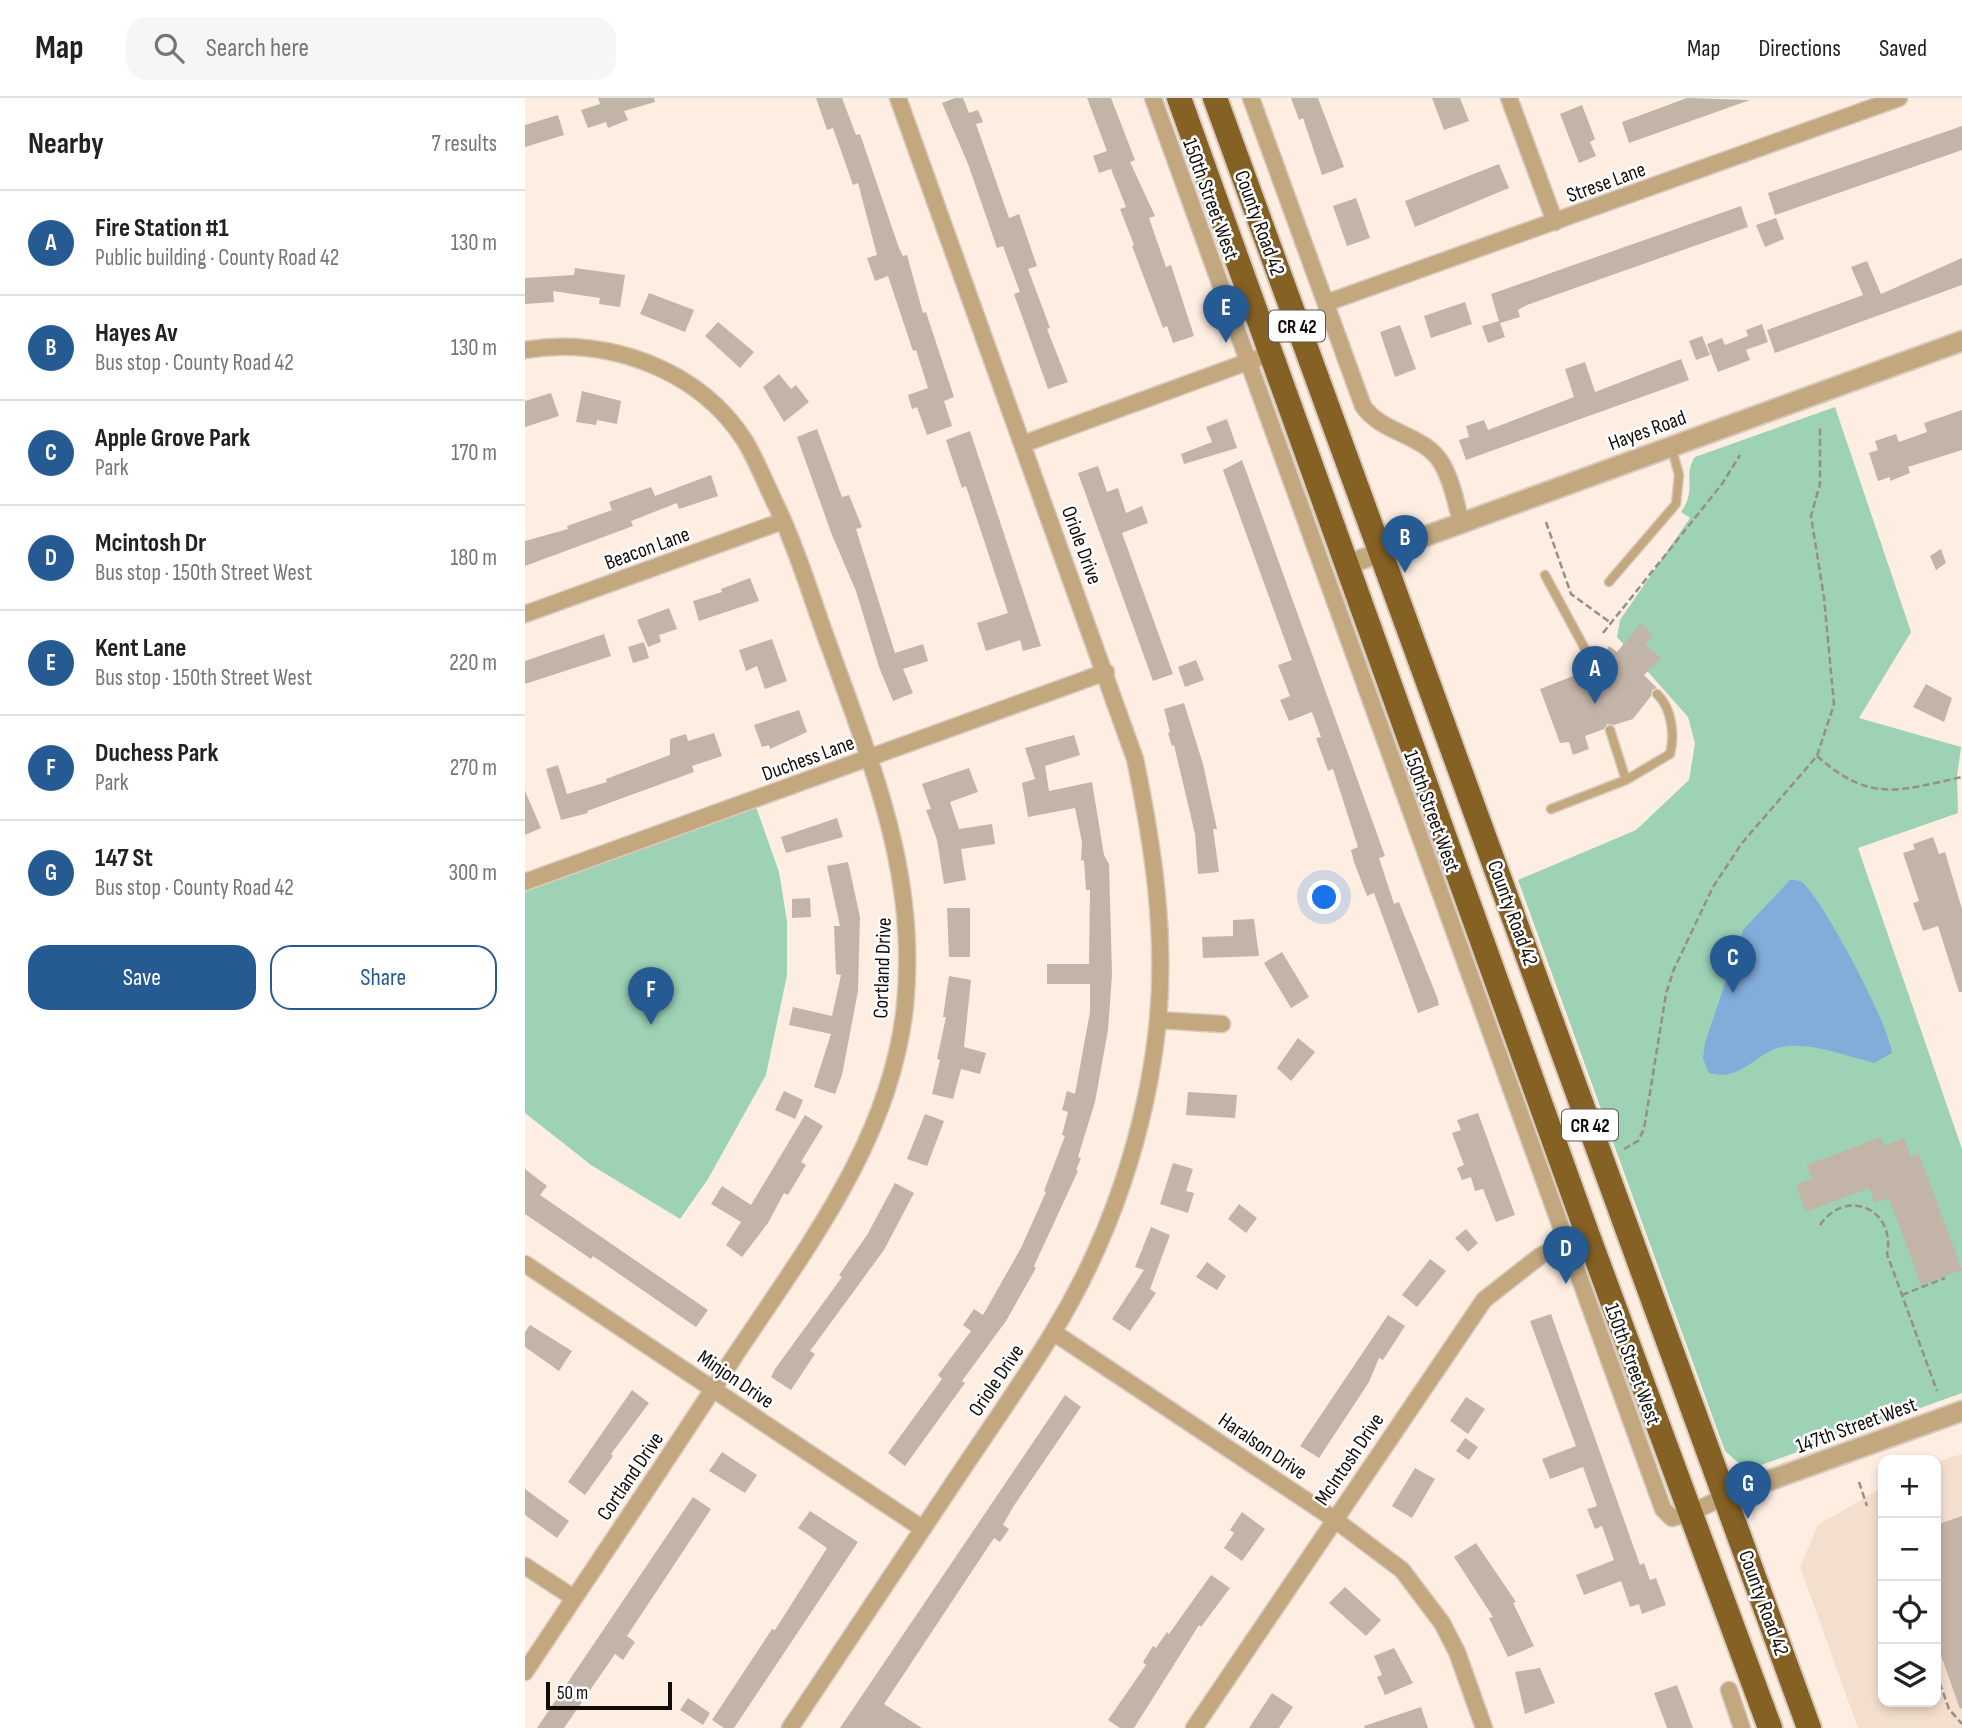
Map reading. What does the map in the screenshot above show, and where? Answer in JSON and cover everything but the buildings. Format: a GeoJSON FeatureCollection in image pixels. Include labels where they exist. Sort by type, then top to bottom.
{"type":"FeatureCollection","features":[{"type":"Feature","properties":{"kind":"highway","name":"County Road 42"},"geometry":{"type":"LineString","coordinates":[[1179,98],[1770,1728]]}},
{"type":"Feature","properties":{"kind":"highway","name":"County Road 42"},"geometry":{"type":"LineString","coordinates":[[1215,98],[1809,1728]]}},
{"type":"Feature","properties":{"kind":"street","name":"Oriole Drive"},"geometry":{"type":"LineString","coordinates":[[790,1728],[1053,1332],[1094,1256],[1122,1185],[1145,1100],[1158,1020],[1160,935],[1153,846],[1135,759],[898,98]]}},
{"type":"Feature","properties":{"kind":"street","name":"150th Street West"},"geometry":{"type":"LineString","coordinates":[[1153,98],[1246,362],[1663,1509],[1672,1518],[1691,1513]]}},
{"type":"Feature","properties":{"kind":"street"},"geometry":{"type":"LineString","coordinates":[[1251,98],[1363,406],[1370,416],[1430,449],[1442,463],[1461,522]]}},
{"type":"Feature","properties":{"kind":"street"},"geometry":{"type":"LineString","coordinates":[[1509,98],[1555,222]]}},
{"type":"Feature","properties":{"kind":"street","name":"Strese Lane"},"geometry":{"type":"LineString","coordinates":[[1327,303],[1899,98]]}},
{"type":"Feature","properties":{"kind":"street","name":"Hayes Road"},"geometry":{"type":"LineString","coordinates":[[1349,564],[1962,341]]}},
{"type":"Feature","properties":{"kind":"street","name":"Cortland Drive"},"geometry":{"type":"LineString","coordinates":[[525,350],[551,346],[597,347],[663,368],[715,404],[745,441],[783,521],[869,758],[899,858],[908,932],[905,1007],[890,1081],[845,1188],[525,1672]]}},
{"type":"Feature","properties":{"kind":"street"},"geometry":{"type":"LineString","coordinates":[[1023,444],[1272,353]]}},
{"type":"Feature","properties":{"kind":"street","name":"Beacon Lane"},"geometry":{"type":"LineString","coordinates":[[525,614],[783,521]]}},
{"type":"Feature","properties":{"kind":"street","name":"Duchess Lane"},"geometry":{"type":"LineString","coordinates":[[525,883],[1106,673]]}},
{"type":"Feature","properties":{"kind":"street"},"geometry":{"type":"LineString","coordinates":[[1158,1020],[1222,1024]]}},
{"type":"Feature","properties":{"kind":"street","name":"McIntosh Drive"},"geometry":{"type":"LineString","coordinates":[[1194,1728],[1484,1300],[1540,1256],[1567,1242]]}},
{"type":"Feature","properties":{"kind":"street","name":"Minjon Drive"},"geometry":{"type":"LineString","coordinates":[[525,1264],[923,1529]]}},
{"type":"Feature","properties":{"kind":"street","name":"Haralson Drive"},"geometry":{"type":"LineString","coordinates":[[1053,1332],[1334,1519],[1402,1570],[1442,1623],[1457,1652],[1484,1728]]}},
{"type":"Feature","properties":{"kind":"street","name":"147th Street West"},"geometry":{"type":"LineString","coordinates":[[1726,1496],[1962,1411]]}},
{"type":"Feature","properties":{"kind":"street"},"geometry":{"type":"LineString","coordinates":[[1691,1513],[1726,1496]]}},
{"type":"Feature","properties":{"kind":"street"},"geometry":{"type":"LineString","coordinates":[[525,1566],[574,1598]]}},
{"type":"Feature","properties":{"kind":"street"},"geometry":{"type":"LineString","coordinates":[[1729,1690],[1742,1728]]}},
{"type":"Feature","properties":{"kind":"lane"},"geometry":{"type":"LineString","coordinates":[[1609,582],[1676,505],[1679,475],[1671,446]]}},
{"type":"Feature","properties":{"kind":"lane"},"geometry":{"type":"LineString","coordinates":[[1545,575],[1591,660]]}},
{"type":"Feature","properties":{"kind":"lane"},"geometry":{"type":"LineString","coordinates":[[1551,809],[1626,780],[1669,754],[1674,741],[1665,702],[1657,694]]}},
{"type":"Feature","properties":{"kind":"lane"},"geometry":{"type":"LineString","coordinates":[[1610,730],[1626,780]]}},
{"type":"Feature","properties":{"kind":"path"},"geometry":{"type":"LineString","coordinates":[[1625,1149],[1638,1141],[1644,1129],[1666,995],[1674,969],[1713,887],[1742,843],[1817,756],[1833,704],[1824,598],[1811,516],[1820,484],[1820,425]]}},
{"type":"Feature","properties":{"kind":"path"},"geometry":{"type":"LineString","coordinates":[[1603,633],[1722,485],[1741,455]]}},
{"type":"Feature","properties":{"kind":"path"},"geometry":{"type":"LineString","coordinates":[[1546,522],[1571,594],[1611,623]]}},
{"type":"Feature","properties":{"kind":"path"},"geometry":{"type":"LineString","coordinates":[[1817,756],[1841,778],[1872,789],[1905,790],[1962,777]]}},
{"type":"Feature","properties":{"kind":"path"},"geometry":{"type":"LineString","coordinates":[[1820,1225],[1826,1217],[1846,1206],[1868,1208],[1887,1230],[1887,1254],[1937,1391]]}},
{"type":"Feature","properties":{"kind":"path"},"geometry":{"type":"LineString","coordinates":[[1902,1295],[1945,1278]]}},
{"type":"Feature","properties":{"kind":"path"},"geometry":{"type":"LineString","coordinates":[[1859,1482],[1867,1506]]}},
{"type":"Feature","properties":{"kind":"path"},"geometry":{"type":"LineString","coordinates":[[1941,1687],[1949,1709],[1962,1724]]}},
{"type":"Feature","properties":{"kind":"shaded area"},"geometry":{"type":"Polygon","coordinates":[[[1962,1454],[1962,1728],[1858,1728],[1800,1567],[1818,1525],[1878,1490],[1878,1707],[1941,1707],[1941,1460],[1962,1454]]]}},
{"type":"Feature","properties":{"kind":"green space"},"geometry":{"type":"Polygon","coordinates":[[[1835,407],[1911,632],[1859,718],[1961,747],[1957,777],[1958,813],[1858,848],[1962,1149],[1962,1393],[1761,1465],[1742,1466],[1725,1451],[1518,880],[1636,830],[1689,780],[1695,743],[1688,717],[1617,637],[1620,620],[1690,518],[1681,512],[1689,496],[1690,470],[1695,457],[1835,407]]]}},
{"type":"Feature","properties":{"kind":"green space"},"geometry":{"type":"Polygon","coordinates":[[[756,807],[779,872],[787,921],[787,975],[766,1075],[708,1179],[680,1219],[591,1165],[525,1113],[525,892],[756,807]]]}},
{"type":"Feature","properties":{"kind":"water"},"geometry":{"type":"Polygon","coordinates":[[[1790,880],[1803,883],[1827,917],[1869,992],[1892,1053],[1874,1063],[1820,1049],[1788,1046],[1768,1052],[1731,1073],[1709,1073],[1703,1059],[1705,1043],[1743,930],[1790,880]]]}},
{"type":"Feature","properties":{"kind":"place","name":"Kent Lane"},"geometry":{"type":"Point","coordinates":[1226,343]}},
{"type":"Feature","properties":{"kind":"place","name":"Hayes Av"},"geometry":{"type":"Point","coordinates":[1405,573]}},
{"type":"Feature","properties":{"kind":"place","name":"Fire Station #1"},"geometry":{"type":"Point","coordinates":[1595,704]}},
{"type":"Feature","properties":{"kind":"place","name":"Apple Grove Park"},"geometry":{"type":"Point","coordinates":[1733,993]}},
{"type":"Feature","properties":{"kind":"place","name":"Duchess Park"},"geometry":{"type":"Point","coordinates":[651,1025]}},
{"type":"Feature","properties":{"kind":"place","name":"Mcintosh Dr"},"geometry":{"type":"Point","coordinates":[1566,1284]}},
{"type":"Feature","properties":{"kind":"place","name":"147 St"},"geometry":{"type":"Point","coordinates":[1748,1519]}}]}
